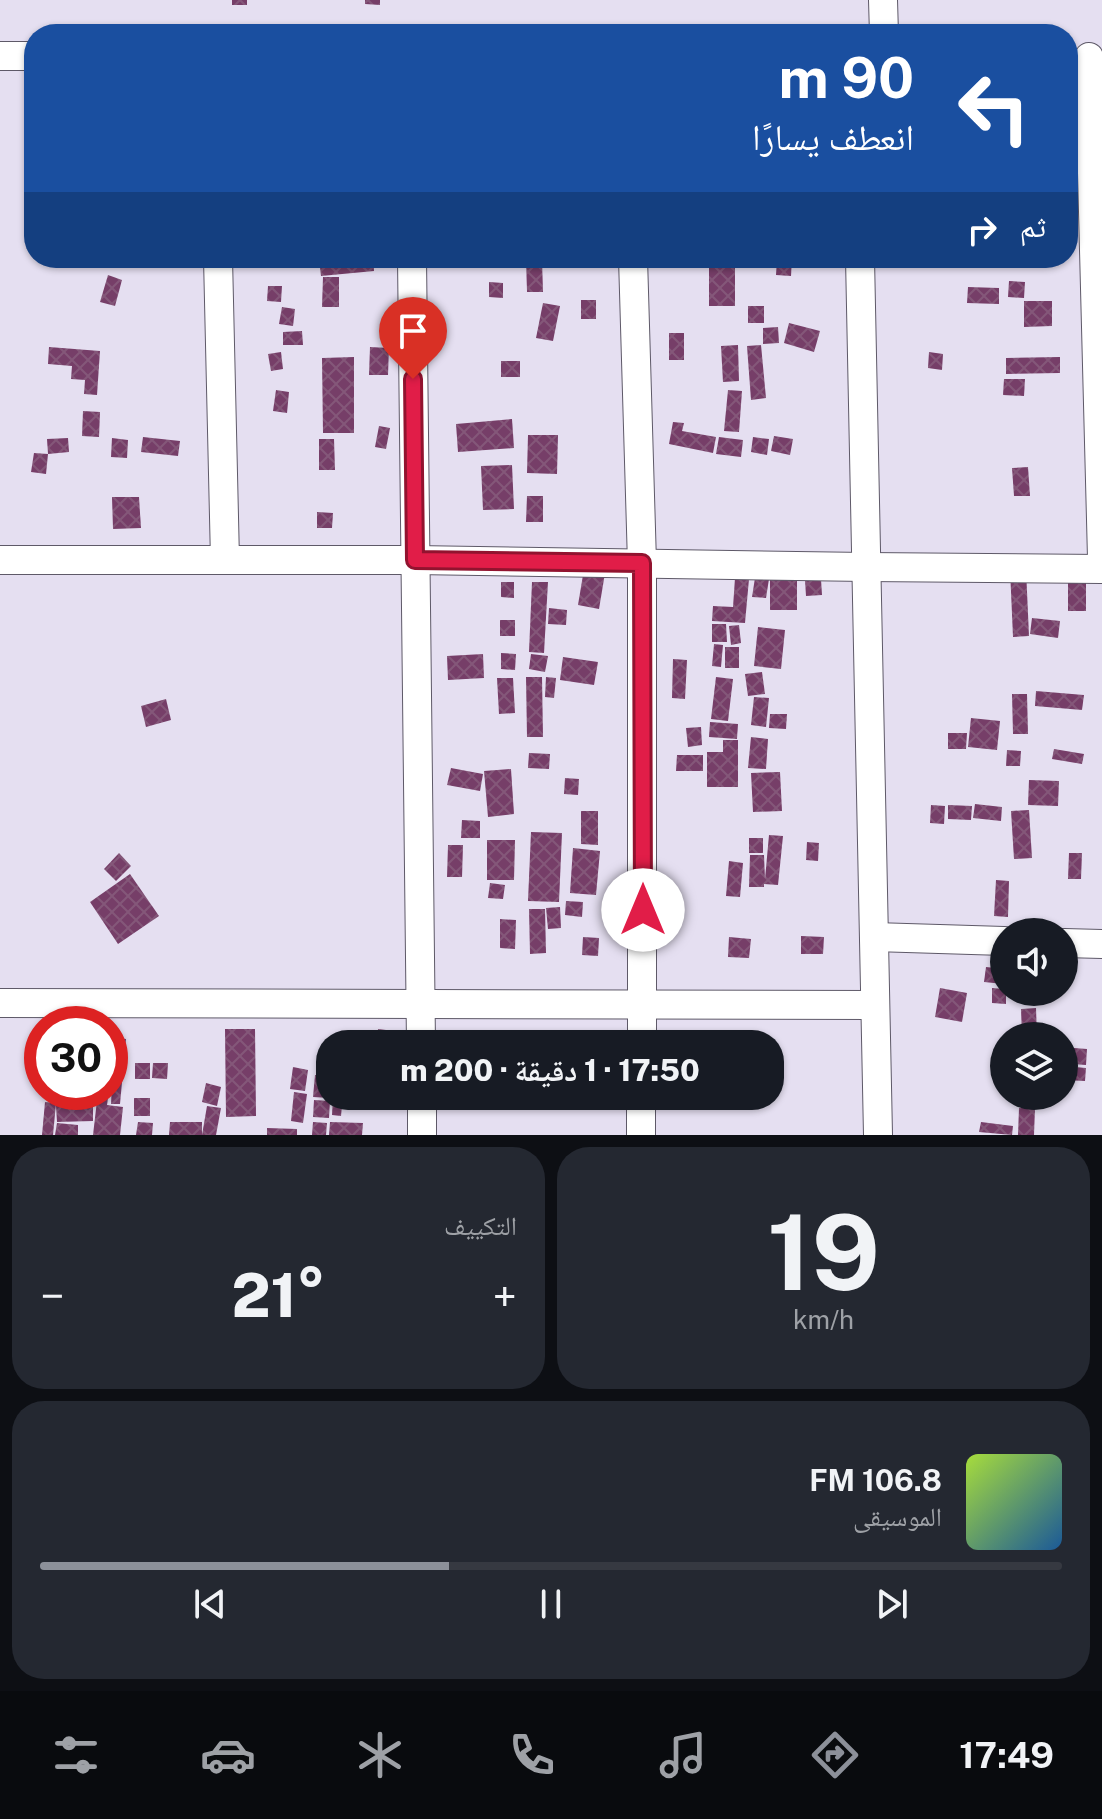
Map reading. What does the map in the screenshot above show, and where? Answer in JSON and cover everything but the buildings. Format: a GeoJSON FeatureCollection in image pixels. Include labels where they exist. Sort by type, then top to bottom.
{"type":"FeatureCollection","features":[{"type":"Feature","properties":{"kind":"street"},"geometry":{"type":"LineString","coordinates":[[883,0],[884,24]]}},
{"type":"Feature","properties":{"kind":"street"},"geometry":{"type":"LineString","coordinates":[[0,56],[24,56]]}},
{"type":"Feature","properties":{"kind":"street"},"geometry":{"type":"LineString","coordinates":[[1086,57],[1102,558]]}},
{"type":"Feature","properties":{"kind":"street"},"geometry":{"type":"LineString","coordinates":[[218,268],[225,560]]}},
{"type":"Feature","properties":{"kind":"street"},"geometry":{"type":"LineString","coordinates":[[412,268],[421,1030]]}},
{"type":"Feature","properties":{"kind":"street"},"geometry":{"type":"LineString","coordinates":[[633,268],[642,563],[642,1030]]}},
{"type":"Feature","properties":{"kind":"street"},"geometry":{"type":"LineString","coordinates":[[860,268],[878,1135]]}},
{"type":"Feature","properties":{"kind":"street"},"geometry":{"type":"LineString","coordinates":[[0,560],[415,560],[1102,569]]}},
{"type":"Feature","properties":{"kind":"street"},"geometry":{"type":"LineString","coordinates":[[874,937],[990,941]]}},
{"type":"Feature","properties":{"kind":"street"},"geometry":{"type":"LineString","coordinates":[[1078,943],[1102,944]]}},
{"type":"Feature","properties":{"kind":"street"},"geometry":{"type":"LineString","coordinates":[[0,1003],[875,1005]]}},
{"type":"Feature","properties":{"kind":"street"},"geometry":{"type":"LineString","coordinates":[[422,1110],[422,1135]]}},
{"type":"Feature","properties":{"kind":"street"},"geometry":{"type":"LineString","coordinates":[[641,1110],[641,1135]]}},
{"type":"Feature","properties":{"kind":"route"},"geometry":{"type":"LineString","coordinates":[[413,379],[415,560],[642,563],[643,910]]}}]}
